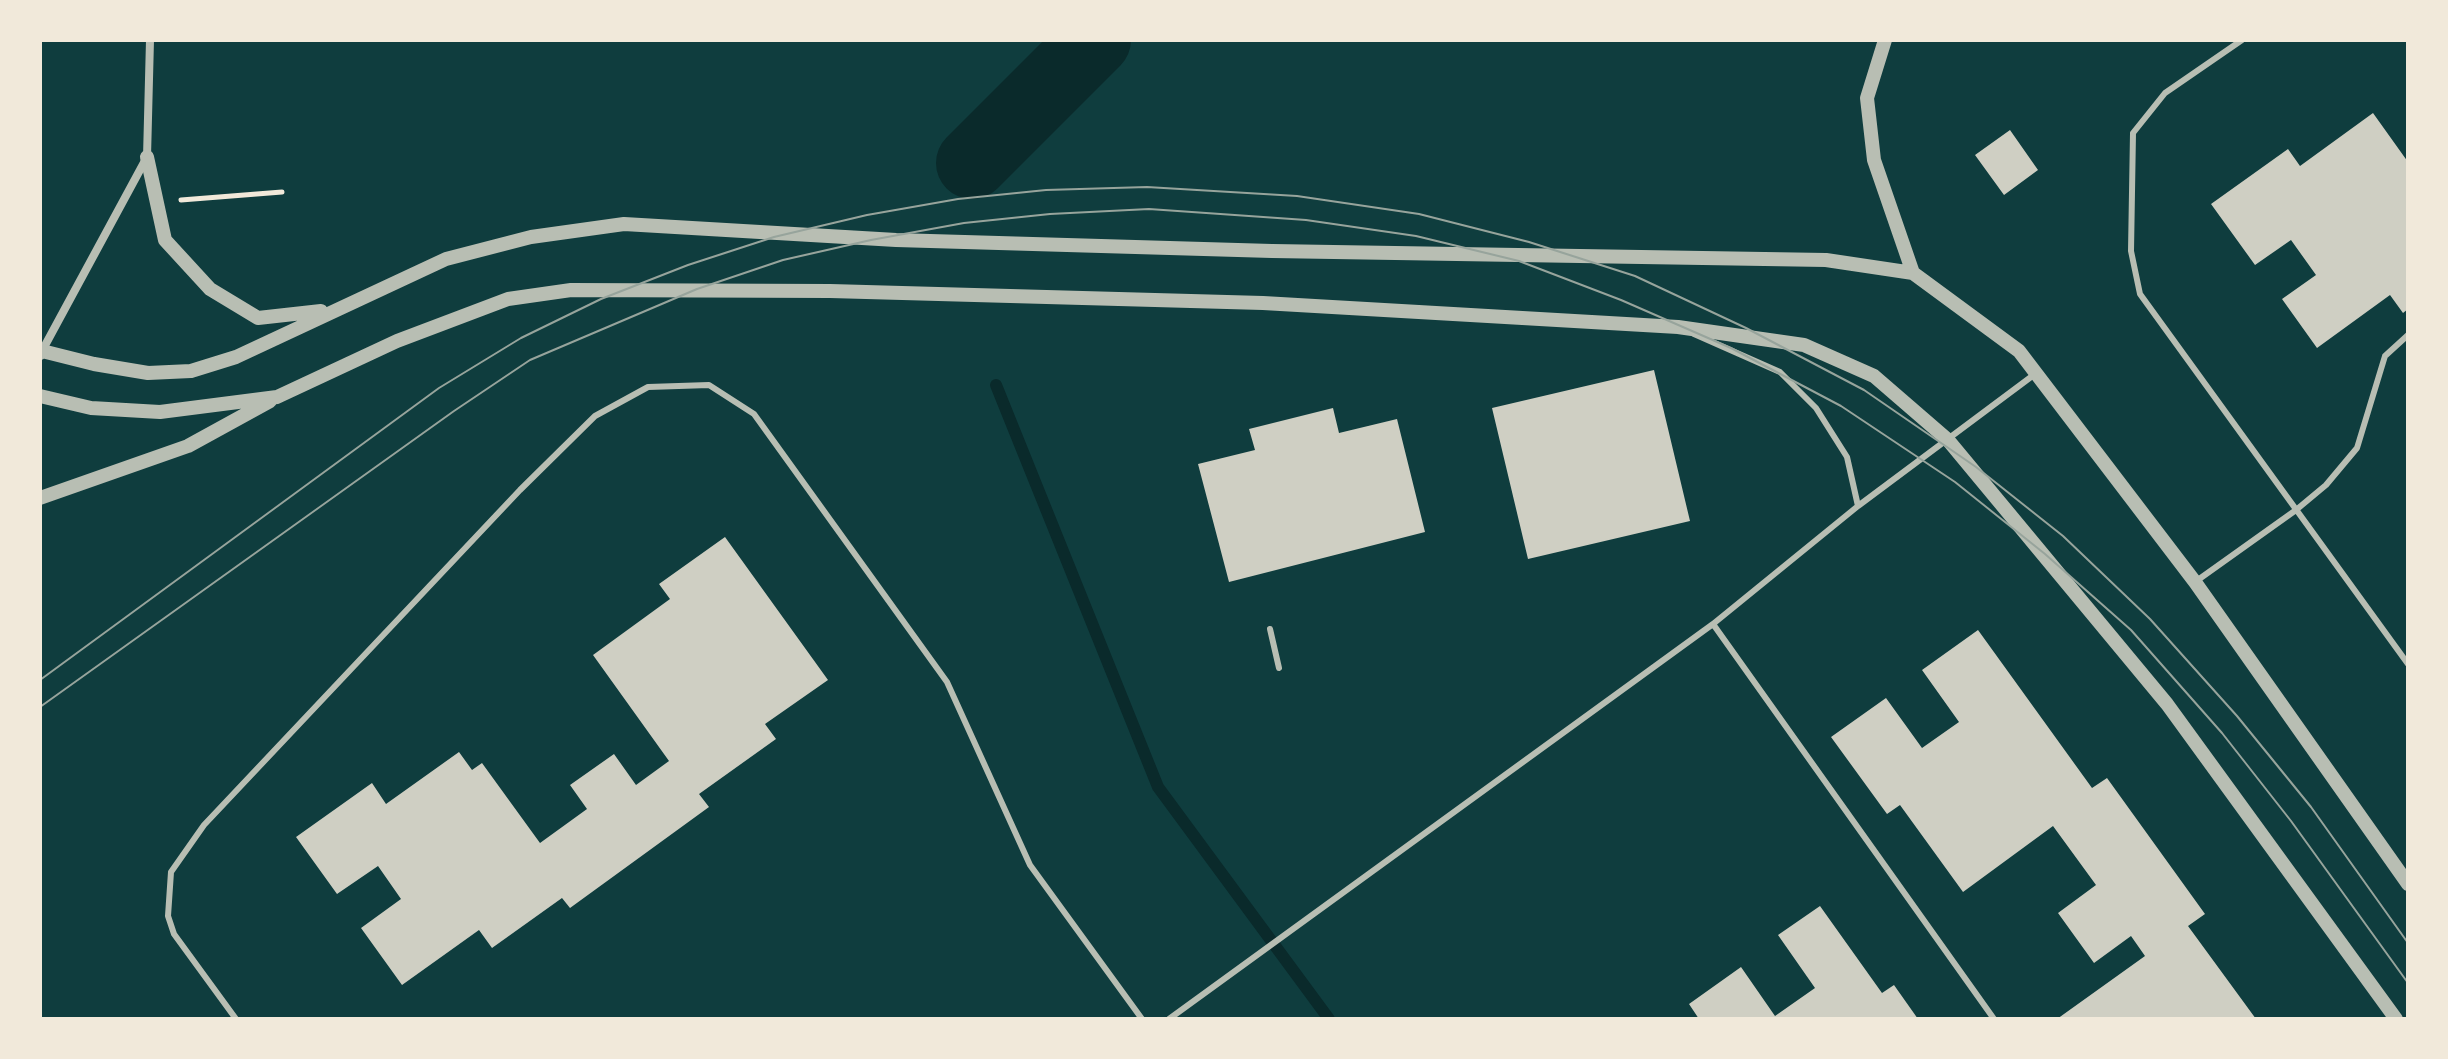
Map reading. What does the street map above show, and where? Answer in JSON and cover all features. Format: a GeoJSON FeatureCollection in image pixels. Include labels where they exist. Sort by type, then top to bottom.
{"type":"FeatureCollection","features":[{"type":"Feature","properties":{"kind":"street"},"geometry":{"type":"LineString","coordinates":[[150,40],[147,157],[165,240],[210,289],[258,318],[334,310]]}},
{"type":"Feature","properties":{"kind":"street"},"geometry":{"type":"LineString","coordinates":[[1885,40],[1867,98],[1874,160],[1913,273]]}},
{"type":"Feature","properties":{"kind":"street"},"geometry":{"type":"LineString","coordinates":[[147,157],[41,352],[148,373],[191,371],[236,357],[446,259],[531,237],[624,224],[896,240],[1272,251],[1826,260],[1913,273],[2019,351],[2195,582],[2408,884]]}},
{"type":"Feature","properties":{"kind":"street"},"geometry":{"type":"LineString","coordinates":[[40,498],[188,446],[277,397],[397,341],[508,299],[571,290],[830,291],[1263,303],[1678,327],[1804,345],[1874,376],[1948,440],[2167,704],[2396,1019]]}},
{"type":"Feature","properties":{"kind":"street"},"geometry":{"type":"LineString","coordinates":[[40,396],[91,408],[160,412],[277,397]]}},
{"type":"Feature","properties":{"kind":"lane"},"geometry":{"type":"LineString","coordinates":[[2242,40],[2165,93],[2133,133],[2131,251],[2140,294],[2408,664]]}},
{"type":"Feature","properties":{"kind":"lane"},"geometry":{"type":"LineString","coordinates":[[1678,327],[1780,372],[1816,408],[1847,457],[1858,506]]}},
{"type":"Feature","properties":{"kind":"lane"},"geometry":{"type":"LineString","coordinates":[[2195,582],[2326,485],[2357,448],[2369,399],[2385,356],[2408,335]]}},
{"type":"Feature","properties":{"kind":"lane"},"geometry":{"type":"LineString","coordinates":[[1169,1019],[1713,624],[1858,506],[2036,373]]}},
{"type":"Feature","properties":{"kind":"lane"},"geometry":{"type":"LineString","coordinates":[[236,1019],[174,934],[168,916],[171,872],[204,825],[539,471],[595,416],[648,387],[709,385],[754,414],[947,682],[1030,865],[1142,1019]]}},
{"type":"Feature","properties":{"kind":"lane"},"geometry":{"type":"LineString","coordinates":[[1713,624],[1994,1019]]}},
{"type":"Feature","properties":{"kind":"lane"},"geometry":{"type":"LineString","coordinates":[[1270,629],[1279,668]]}},
{"type":"Feature","properties":{"kind":"path"},"geometry":{"type":"LineString","coordinates":[[157,202],[282,192]]}},
{"type":"Feature","properties":{"kind":"building"},"geometry":{"type":"Polygon","coordinates":[[[2373,113],[2408,162],[2408,309],[2403,313],[2390,295],[2317,348],[2282,299],[2316,275],[2291,240],[2255,265],[2211,204],[2288,149],[2300,166],[2373,113]]]}},
{"type":"Feature","properties":{"kind":"building"},"geometry":{"type":"Polygon","coordinates":[[[2010,130],[2038,170],[2004,195],[1975,155],[2010,130]]]}},
{"type":"Feature","properties":{"kind":"building"},"geometry":{"type":"Polygon","coordinates":[[[1654,370],[1690,521],[1528,559],[1492,408],[1654,370]]]}},
{"type":"Feature","properties":{"kind":"building"},"geometry":{"type":"Polygon","coordinates":[[[1333,408],[1339,433],[1397,419],[1425,532],[1229,582],[1198,464],[1255,450],[1249,429],[1333,408]]]}},
{"type":"Feature","properties":{"kind":"building"},"geometry":{"type":"Polygon","coordinates":[[[725,537],[828,680],[765,724],[776,739],[699,794],[709,807],[570,908],[562,898],[492,948],[479,930],[402,985],[361,928],[401,899],[378,866],[337,894],[296,837],[372,783],[386,804],[459,752],[472,770],[482,763],[540,843],[587,809],[570,785],[614,754],[636,785],[669,761],[593,655],[670,599],[659,584],[725,537]]]}},
{"type":"Feature","properties":{"kind":"building"},"geometry":{"type":"Polygon","coordinates":[[[1978,630],[2092,788],[2107,778],[2205,914],[2188,926],[2256,1019],[2057,1019],[2145,956],[2131,936],[2094,963],[2058,913],[2096,885],[2053,826],[1963,892],[1900,805],[1887,814],[1831,737],[1886,698],[1922,748],[1959,722],[1922,670],[1978,630]]]}},
{"type":"Feature","properties":{"kind":"building"},"geometry":{"type":"Polygon","coordinates":[[[1820,906],[1882,993],[1894,985],[1918,1019],[1699,1019],[1689,1004],[1741,967],[1775,1016],[1815,988],[1778,935],[1820,906]]]}},
{"type":"Feature","properties":{"kind":"waterway"},"geometry":{"type":"LineString","coordinates":[[972,163],[1095,40]]}},
{"type":"Feature","properties":{"kind":"waterway"},"geometry":{"type":"LineString","coordinates":[[996,385],[1158,787],[1329,1019]]}},
{"type":"Feature","properties":{"kind":"tram line"},"geometry":{"type":"LineString","coordinates":[[40,680],[439,388],[521,338],[601,299],[688,265],[774,237],[867,215],[958,199],[1046,190],[1147,187],[1297,196],[1419,214],[1529,242],[1635,276],[1746,328],[1864,390],[1976,467],[2063,536],[2150,619],[2237,716],[2311,807],[2408,943]]}},
{"type":"Feature","properties":{"kind":"tram line"},"geometry":{"type":"LineString","coordinates":[[40,707],[530,360],[697,289],[783,260],[964,223],[1050,214],[1149,209],[1306,220],[1416,236],[1519,261],[1621,300],[1731,348],[1841,406],[1955,482],[2045,554],[2131,630],[2222,733],[2291,821],[2408,983]]}}]}
